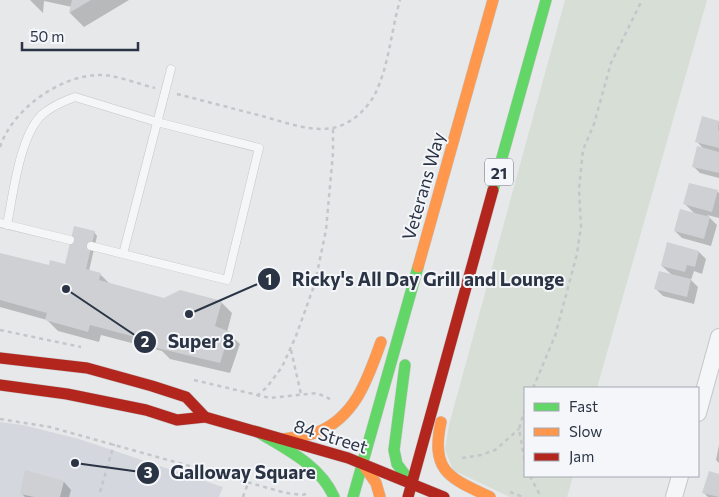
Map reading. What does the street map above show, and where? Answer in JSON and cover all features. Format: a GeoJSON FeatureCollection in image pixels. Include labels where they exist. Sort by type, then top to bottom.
{"type":"FeatureCollection","features":[{"type":"Feature","properties":{"kind":"main road","name":"Veterans Way"},"geometry":{"type":"LineString","coordinates":[[353,497],[493,0]]}},
{"type":"Feature","properties":{"kind":"main road","name":"21"},"geometry":{"type":"LineString","coordinates":[[408,497],[546,0]]}},
{"type":"Feature","properties":{"kind":"main road"},"geometry":{"type":"LineString","coordinates":[[394,308],[423,248]]}},
{"type":"Feature","properties":{"kind":"main road"},"geometry":{"type":"LineString","coordinates":[[411,292],[406,360],[394,450],[398,464],[412,484]]}},
{"type":"Feature","properties":{"kind":"main road"},"geometry":{"type":"LineString","coordinates":[[283,440],[316,432],[329,426],[346,412],[360,395],[384,334]]}},
{"type":"Feature","properties":{"kind":"main road"},"geometry":{"type":"LineString","coordinates":[[452,344],[453,380]]}},
{"type":"Feature","properties":{"kind":"main road"},"geometry":{"type":"LineString","coordinates":[[0,358],[87,368],[152,386],[186,397],[205,417]]}},
{"type":"Feature","properties":{"kind":"main road","name":"84 Street"},"geometry":{"type":"LineString","coordinates":[[0,386],[67,394],[146,410],[177,420],[205,417],[362,463],[444,497]]}},
{"type":"Feature","properties":{"kind":"main road"},"geometry":{"type":"LineString","coordinates":[[445,408],[436,447],[442,466],[452,478],[490,497]]}},
{"type":"Feature","properties":{"kind":"main road"},"geometry":{"type":"LineString","coordinates":[[258,432],[318,472],[330,485],[334,497]]}},
{"type":"Feature","properties":{"kind":"main road"},"geometry":{"type":"LineString","coordinates":[[362,463],[376,483],[380,497]]}},
{"type":"Feature","properties":{"kind":"street"},"geometry":{"type":"LineString","coordinates":[[699,409],[719,337]]}},
{"type":"Feature","properties":{"kind":"street"},"geometry":{"type":"LineString","coordinates":[[674,497],[680,477]]}},
{"type":"Feature","properties":{"kind":"lane"},"geometry":{"type":"LineString","coordinates":[[123,254],[171,69]]}},
{"type":"Feature","properties":{"kind":"lane"},"geometry":{"type":"LineString","coordinates":[[70,240],[3,224],[27,136],[42,114],[61,102],[75,98],[156,122],[259,148],[227,280],[91,246]]}},
{"type":"Feature","properties":{"kind":"path"},"geometry":{"type":"LineString","coordinates":[[0,147],[14,122],[34,101],[57,86],[78,78],[100,75],[299,126],[333,128],[346,124],[367,107],[374,95],[382,74],[400,0]]}},
{"type":"Feature","properties":{"kind":"path"},"geometry":{"type":"LineString","coordinates":[[533,387],[554,336],[578,254],[581,226],[579,189],[583,150],[594,124],[611,63],[642,0]]}},
{"type":"Feature","properties":{"kind":"path"},"geometry":{"type":"LineString","coordinates":[[257,396],[275,377],[291,349],[315,283],[326,230],[333,152],[333,128]]}},
{"type":"Feature","properties":{"kind":"path"},"geometry":{"type":"LineString","coordinates":[[0,330],[69,343],[88,349]]}},
{"type":"Feature","properties":{"kind":"path"},"geometry":{"type":"LineString","coordinates":[[291,349],[301,394]]}},
{"type":"Feature","properties":{"kind":"path"},"geometry":{"type":"LineString","coordinates":[[190,379],[270,398],[301,394],[323,395],[346,412]]}},
{"type":"Feature","properties":{"kind":"path"},"geometry":{"type":"LineString","coordinates":[[524,412],[519,429],[524,456]]}},
{"type":"Feature","properties":{"kind":"path"},"geometry":{"type":"LineString","coordinates":[[0,419],[50,427],[286,493],[302,494],[314,492],[330,485]]}},
{"type":"Feature","properties":{"kind":"path"},"geometry":{"type":"LineString","coordinates":[[442,466],[463,458],[489,453],[502,445],[519,429]]}},
{"type":"Feature","properties":{"kind":"path"},"geometry":{"type":"LineString","coordinates":[[100,492],[114,444]]}},
{"type":"Feature","properties":{"kind":"path"},"geometry":{"type":"LineString","coordinates":[[531,477],[541,497]]}},
{"type":"Feature","properties":{"kind":"path"},"geometry":{"type":"LineString","coordinates":[[243,497],[248,483]]}},
{"type":"Feature","properties":{"kind":"shaded area"},"geometry":{"type":"Polygon","coordinates":[[[565,0],[707,0],[597,387],[524,387],[524,477],[573,477],[567,497],[510,497],[453,470],[445,450],[449,425],[565,0]]]}},
{"type":"Feature","properties":{"kind":"shaded area"},"geometry":{"type":"Polygon","coordinates":[[[0,422],[23,425],[79,439],[223,487],[219,497],[0,497],[0,422]]]}},
{"type":"Feature","properties":{"kind":"building"},"geometry":{"type":"Polygon","coordinates":[[[72,0],[91,0],[69,13],[72,0]]]}},
{"type":"Feature","properties":{"kind":"building"},"geometry":{"type":"Polygon","coordinates":[[[702,116],[719,121],[719,148],[695,142],[702,116]]]}},
{"type":"Feature","properties":{"kind":"building"},"geometry":{"type":"Polygon","coordinates":[[[697,146],[719,152],[719,173],[692,167],[697,146]]]}},
{"type":"Feature","properties":{"kind":"building"},"geometry":{"type":"Polygon","coordinates":[[[689,183],[718,190],[712,212],[683,204],[689,183]]]}},
{"type":"Feature","properties":{"kind":"building"},"geometry":{"type":"Polygon","coordinates":[[[680,209],[710,217],[704,239],[674,231],[680,209]]]}},
{"type":"Feature","properties":{"kind":"building"},"geometry":{"type":"Polygon","coordinates":[[[74,226],[95,231],[86,269],[101,273],[99,280],[164,298],[180,290],[222,301],[215,326],[230,332],[220,363],[157,348],[158,343],[90,325],[88,332],[45,320],[47,313],[0,300],[0,253],[49,265],[50,260],[65,264],[74,226]]]}},
{"type":"Feature","properties":{"kind":"building"},"geometry":{"type":"Polygon","coordinates":[[[667,242],[699,251],[695,267],[687,265],[685,272],[661,266],[667,242]]]}},
{"type":"Feature","properties":{"kind":"building"},"geometry":{"type":"Polygon","coordinates":[[[659,271],[691,279],[687,297],[654,289],[659,271]]]}},
{"type":"Feature","properties":{"kind":"building"},"geometry":{"type":"Polygon","coordinates":[[[25,470],[64,481],[60,497],[34,497],[20,494],[25,470]]]}},
{"type":"Feature","properties":{"kind":"building"},"geometry":{"type":"Polygon","coordinates":[[[709,471],[719,474],[719,497],[702,493],[709,471]]]}},
{"type":"Feature","properties":{"kind":"traffic: fast"},"geometry":{"type":"LineString","coordinates":[[493,190],[546,0]]}},
{"type":"Feature","properties":{"kind":"traffic: fast"},"geometry":{"type":"LineString","coordinates":[[353,497],[418,267]]}},
{"type":"Feature","properties":{"kind":"traffic: fast"},"geometry":{"type":"LineString","coordinates":[[405,365],[394,450],[397,464],[412,484]]}},
{"type":"Feature","properties":{"kind":"traffic: fast"},"geometry":{"type":"LineString","coordinates":[[258,432],[311,467],[328,486],[334,497]]}},
{"type":"Feature","properties":{"kind":"traffic: slow"},"geometry":{"type":"LineString","coordinates":[[418,267],[493,0]]}},
{"type":"Feature","properties":{"kind":"traffic: slow"},"geometry":{"type":"LineString","coordinates":[[283,439],[318,432],[342,416],[359,394],[381,342]]}},
{"type":"Feature","properties":{"kind":"traffic: slow"},"geometry":{"type":"LineString","coordinates":[[441,422],[438,452],[441,463],[446,471],[464,484],[490,497]]}},
{"type":"Feature","properties":{"kind":"traffic: slow"},"geometry":{"type":"LineString","coordinates":[[362,463],[376,483],[380,497]]}},
{"type":"Feature","properties":{"kind":"traffic: jam"},"geometry":{"type":"LineString","coordinates":[[408,497],[493,190]]}},
{"type":"Feature","properties":{"kind":"traffic: jam"},"geometry":{"type":"LineString","coordinates":[[0,358],[87,368],[152,386],[186,397],[205,417]]}},
{"type":"Feature","properties":{"kind":"traffic: jam"},"geometry":{"type":"LineString","coordinates":[[0,385],[67,394],[146,410],[177,420],[205,417],[348,458],[444,497]]}},
{"type":"Feature","properties":{"kind":"place","name":"Super 8"},"geometry":{"type":"Point","coordinates":[66,289]}},
{"type":"Feature","properties":{"kind":"place","name":"Ricky's All Day Grill and Lounge"},"geometry":{"type":"Point","coordinates":[189,314]}},
{"type":"Feature","properties":{"kind":"place","name":"Galloway Square"},"geometry":{"type":"Point","coordinates":[75,463]}}]}
